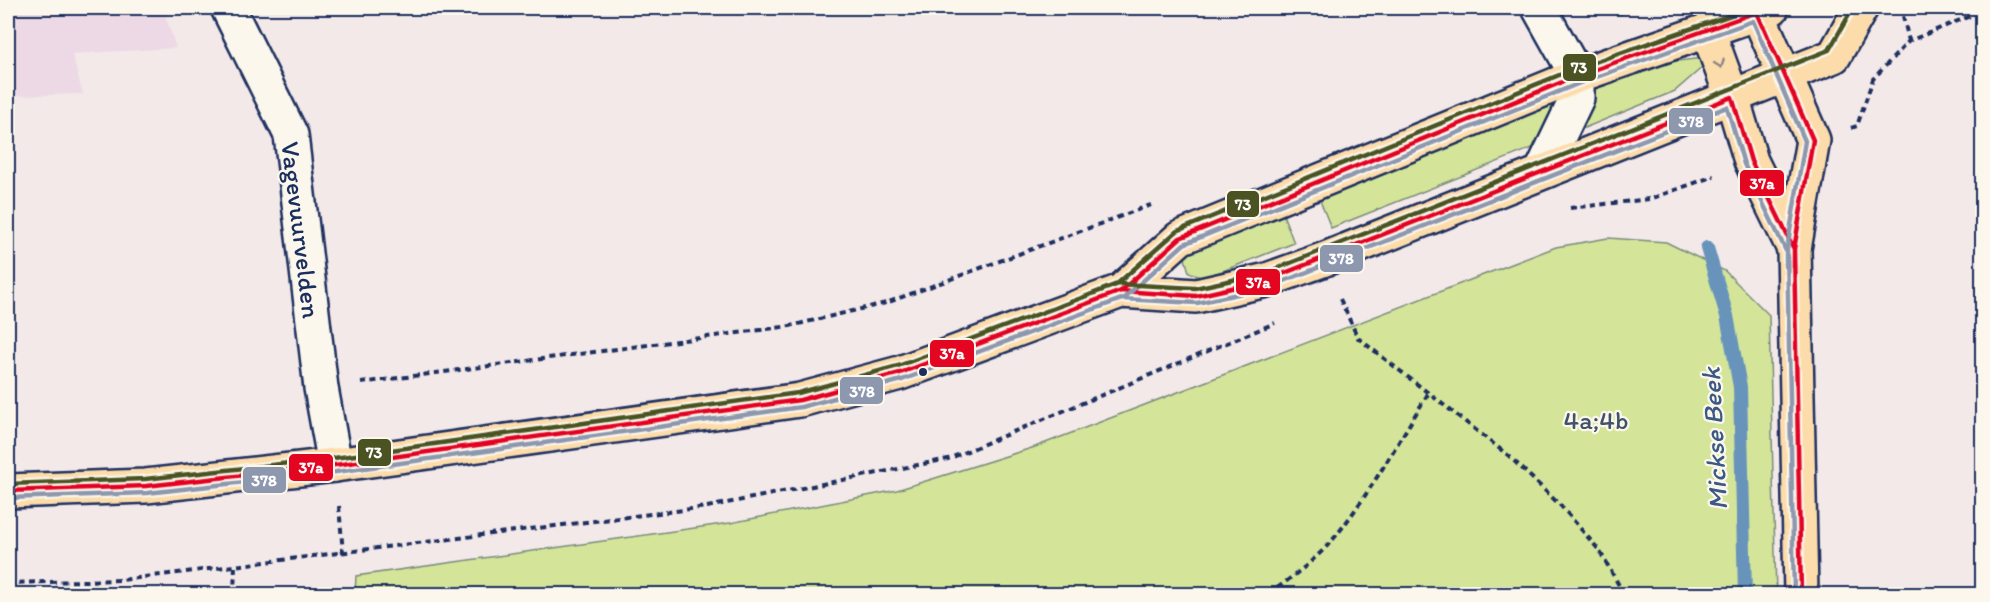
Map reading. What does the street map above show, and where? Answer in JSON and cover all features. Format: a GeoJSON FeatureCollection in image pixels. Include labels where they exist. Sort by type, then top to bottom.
{"type":"FeatureCollection","features":[{"type":"Feature","properties":{"kind":"main road"},"geometry":{"type":"LineString","coordinates":[[1121,291],[1196,296],[1267,280],[1325,259],[1834,56],[1861,8]]}},
{"type":"Feature","properties":{"kind":"main road"},"geometry":{"type":"LineString","coordinates":[[8,491],[146,486],[335,465],[800,400],[900,373],[1121,291],[1180,238],[1576,76],[1764,10],[1785,76],[1813,140],[1794,249],[1801,594]]}},
{"type":"Feature","properties":{"kind":"main road"},"geometry":{"type":"LineString","coordinates":[[1708,31],[1732,97],[1751,161],[1794,249]]}},
{"type":"Feature","properties":{"kind":"main road"},"geometry":{"type":"LineString","coordinates":[[1180,238],[1166,264],[1167,272],[1172,280],[1196,296]]}},
{"type":"Feature","properties":{"kind":"street","name":"Vagevuurvelden"},"geometry":{"type":"LineString","coordinates":[[228,8],[291,135],[321,388],[335,465]]}},
{"type":"Feature","properties":{"kind":"street"},"geometry":{"type":"LineString","coordinates":[[1539,8],[1576,76],[1577,98],[1542,171]]}},
{"type":"Feature","properties":{"kind":"path"},"geometry":{"type":"LineString","coordinates":[[1901,8],[1909,42]]}},
{"type":"Feature","properties":{"kind":"path"},"geometry":{"type":"LineString","coordinates":[[1813,140],[1857,126],[1873,79],[1909,42],[1983,11]]}},
{"type":"Feature","properties":{"kind":"path"},"geometry":{"type":"LineString","coordinates":[[1567,209],[1650,199],[1751,161]]}},
{"type":"Feature","properties":{"kind":"path"},"geometry":{"type":"LineString","coordinates":[[321,388],[790,326],[886,303],[1155,204]]}},
{"type":"Feature","properties":{"kind":"path"},"geometry":{"type":"LineString","coordinates":[[1328,302],[1350,293]]}},
{"type":"Feature","properties":{"kind":"path"},"geometry":{"type":"LineString","coordinates":[[1339,297],[1358,338],[1509,456],[1561,506],[1599,550],[1624,594]]}},
{"type":"Feature","properties":{"kind":"path"},"geometry":{"type":"LineString","coordinates":[[8,583],[121,580],[707,507],[948,459],[1285,320]]}},
{"type":"Feature","properties":{"kind":"path"},"geometry":{"type":"LineString","coordinates":[[1269,594],[1294,576],[1334,538],[1383,468],[1428,394]]}},
{"type":"Feature","properties":{"kind":"path"},"geometry":{"type":"LineString","coordinates":[[234,594],[235,566]]}},
{"type":"Feature","properties":{"kind":"shaded area"},"geometry":{"type":"Polygon","coordinates":[[[8,8],[163,8],[176,48],[72,54],[83,94],[8,96],[8,8]]]}},
{"type":"Feature","properties":{"kind":"green space"},"geometry":{"type":"Polygon","coordinates":[[[1704,58],[1705,65],[1675,91],[1577,131],[1592,86],[1651,64],[1704,58]]]}},
{"type":"Feature","properties":{"kind":"green space"},"geometry":{"type":"Polygon","coordinates":[[[1556,101],[1535,147],[1331,228],[1317,193],[1556,101]]]}},
{"type":"Feature","properties":{"kind":"green space"},"geometry":{"type":"Polygon","coordinates":[[[1281,209],[1294,243],[1215,274],[1200,277],[1189,272],[1184,255],[1188,247],[1281,209]]]}},
{"type":"Feature","properties":{"kind":"green space","name":"4a;4b"},"geometry":{"type":"Polygon","coordinates":[[[1608,238],[1666,242],[1725,271],[1769,315],[1776,594],[355,594],[356,576],[730,523],[897,490],[1035,447],[1556,247],[1608,238]]]}},
{"type":"Feature","properties":{"kind":"waterway","name":"Mickse Beek"},"geometry":{"type":"LineString","coordinates":[[1707,248],[1727,316],[1740,387],[1745,594]]}},
{"type":"Feature","properties":{"kind":"transit line","name":"73"},"geometry":{"type":"LineString","coordinates":[[1089,295],[1117,284],[1177,231],[1574,69],[1751,8]]}},
{"type":"Feature","properties":{"kind":"transit line","name":"73"},"geometry":{"type":"LineString","coordinates":[[8,484],[145,479],[334,458],[798,393],[898,366],[1119,284],[1195,288],[1265,273],[1829,50],[1853,8]]}},
{"type":"Feature","properties":{"kind":"transit line","name":"37a"},"geometry":{"type":"LineString","coordinates":[[8,491],[146,486],[335,465],[800,400],[900,373],[1121,291],[1180,238],[1577,76],[1757,12],[1813,140],[1794,249],[1801,594]]}},
{"type":"Feature","properties":{"kind":"transit line","name":"378"},"geometry":{"type":"LineString","coordinates":[[8,498],[147,493],[336,472],[801,407],[902,380],[1124,298],[1184,244],[1580,83],[1753,21],[1805,141],[1787,249],[1794,594]]}},
{"type":"Feature","properties":{"kind":"transit line","name":"37a"},"geometry":{"type":"LineString","coordinates":[[1732,97],[1751,161],[1794,249],[1794,267]]}},
{"type":"Feature","properties":{"kind":"transit line","name":"37a"},"geometry":{"type":"LineString","coordinates":[[1092,302],[1121,291],[1196,296],[1267,280],[1732,97]]}},
{"type":"Feature","properties":{"kind":"transit line","name":"378"},"geometry":{"type":"LineString","coordinates":[[1095,309],[1122,299],[1197,303],[1269,287],[1727,107],[1744,164],[1786,251],[1786,267]]}}]}
